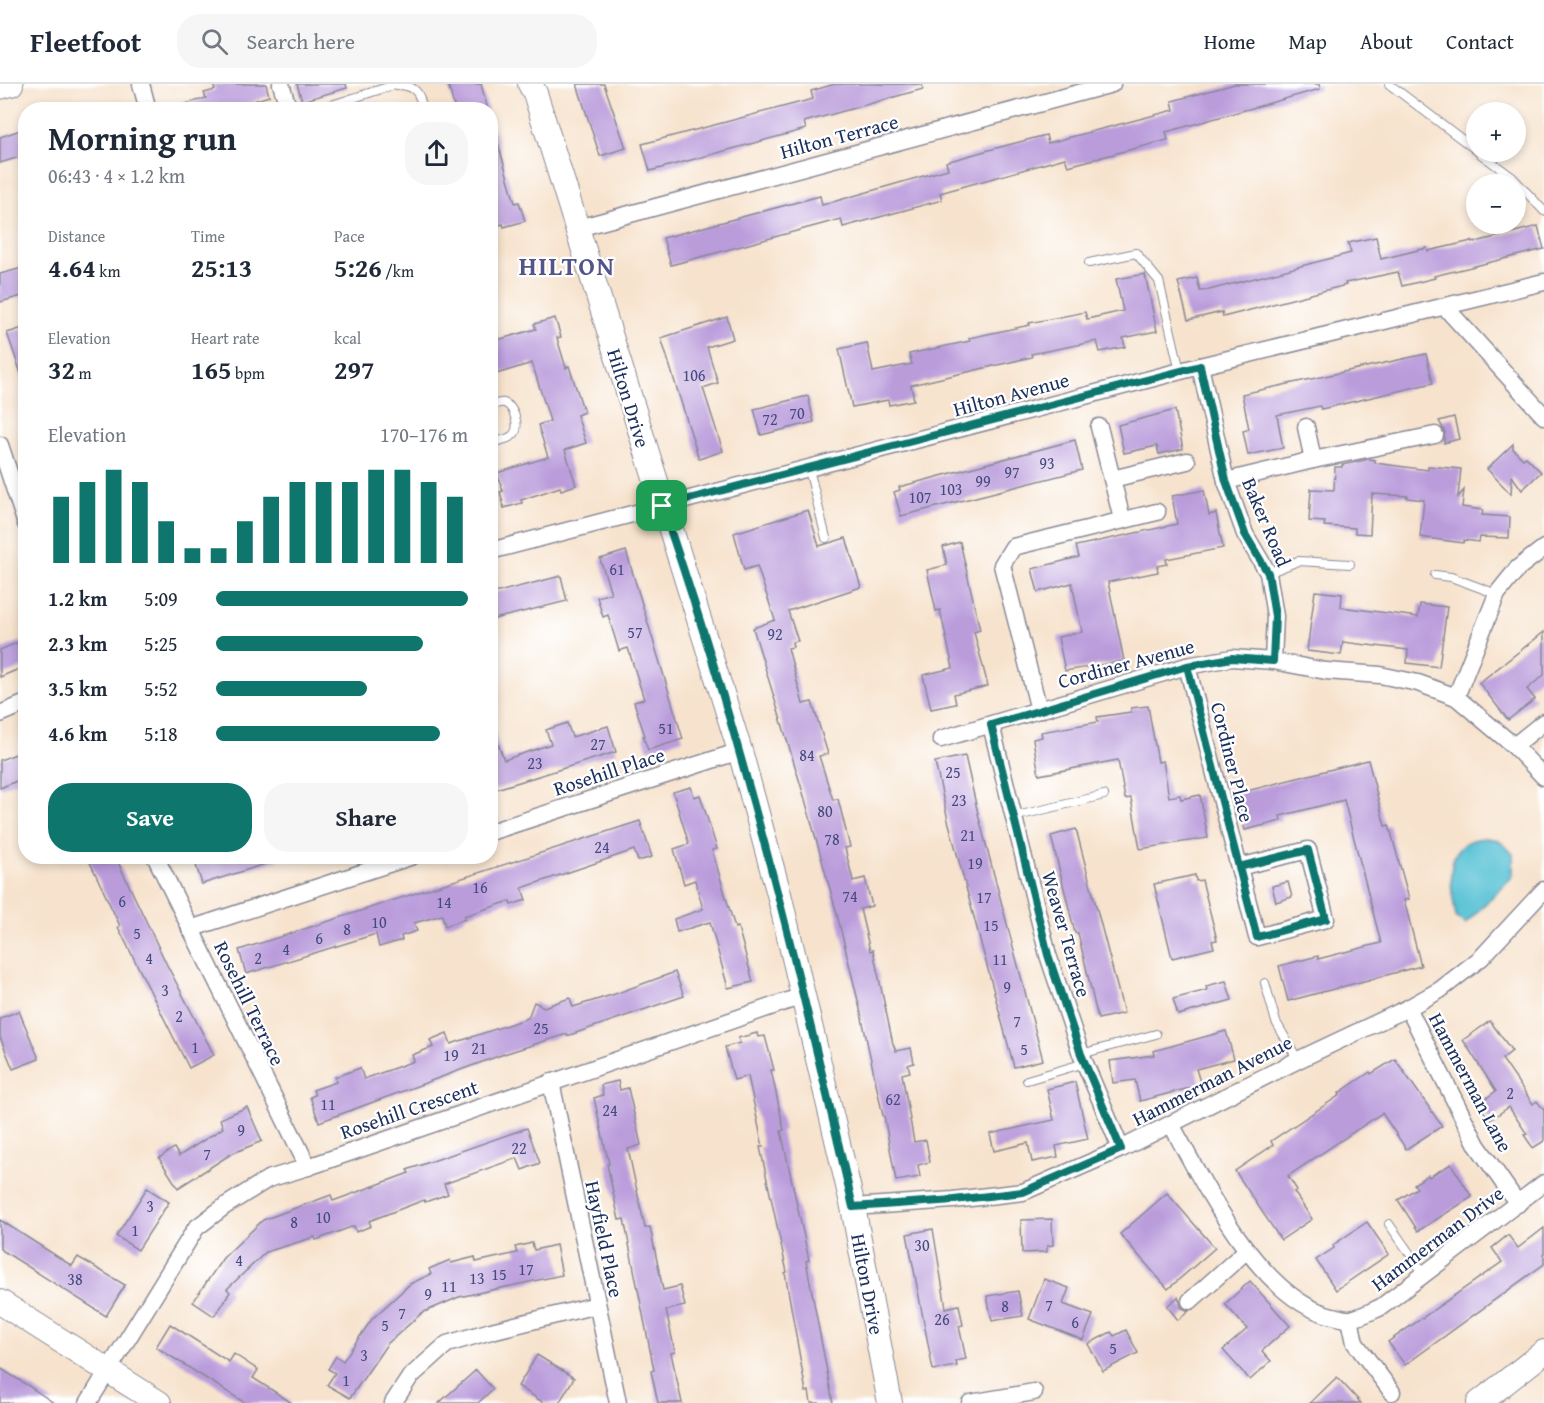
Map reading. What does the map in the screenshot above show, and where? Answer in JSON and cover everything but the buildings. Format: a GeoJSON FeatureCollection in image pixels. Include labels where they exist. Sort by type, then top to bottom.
{"type":"FeatureCollection","features":[{"type":"Feature","properties":{"kind":"street"},"geometry":{"type":"LineString","coordinates":[[0,87],[11,84]]}},
{"type":"Feature","properties":{"kind":"street"},"geometry":{"type":"LineString","coordinates":[[141,84],[146,102]]}},
{"type":"Feature","properties":{"kind":"street"},"geometry":{"type":"LineString","coordinates":[[281,84],[282,102]]}},
{"type":"Feature","properties":{"kind":"street","name":"Hilton Terrace"},"geometry":{"type":"LineString","coordinates":[[578,228],[1112,84]]}},
{"type":"Feature","properties":{"kind":"street","name":"Hilton Drive"},"geometry":{"type":"LineString","coordinates":[[533,87],[740,751],[805,995],[853,1207],[890,1403]]}},
{"type":"Feature","properties":{"kind":"street","name":"Hilton Avenue"},"geometry":{"type":"LineString","coordinates":[[498,549],[1180,371],[1544,282]]}},
{"type":"Feature","properties":{"kind":"street"},"geometry":{"type":"LineString","coordinates":[[1445,307],[1544,417]]}},
{"type":"Feature","properties":{"kind":"street","name":"Baker Road"},"geometry":{"type":"LineString","coordinates":[[1200,366],[1226,481],[1245,534],[1268,573],[1275,616],[1273,661]]}},
{"type":"Feature","properties":{"kind":"street"},"geometry":{"type":"LineString","coordinates":[[1306,427],[1313,460]]}},
{"type":"Feature","properties":{"kind":"street"},"geometry":{"type":"LineString","coordinates":[[1099,428],[1122,519]]}},
{"type":"Feature","properties":{"kind":"street"},"geometry":{"type":"LineString","coordinates":[[1226,481],[1313,460],[1435,435]]}},
{"type":"Feature","properties":{"kind":"street"},"geometry":{"type":"LineString","coordinates":[[0,445],[18,500]]}},
{"type":"Feature","properties":{"kind":"street"},"geometry":{"type":"LineString","coordinates":[[1112,479],[1187,461]]}},
{"type":"Feature","properties":{"kind":"street"},"geometry":{"type":"LineString","coordinates":[[1039,710],[1002,565],[1013,547],[1157,512]]}},
{"type":"Feature","properties":{"kind":"street"},"geometry":{"type":"LineString","coordinates":[[1456,697],[1497,594],[1518,567],[1544,548]]}},
{"type":"Feature","properties":{"kind":"street","name":"Cordiner Avenue"},"geometry":{"type":"LineString","coordinates":[[941,739],[1187,666],[1232,658],[1273,661],[1326,671],[1380,675],[1418,684],[1456,697],[1514,746],[1544,777]]}},
{"type":"Feature","properties":{"kind":"street","name":"Cordiner Place"},"geometry":{"type":"LineString","coordinates":[[1187,666],[1257,937],[1326,919],[1308,850],[1239,867]]}},
{"type":"Feature","properties":{"kind":"street"},"geometry":{"type":"LineString","coordinates":[[0,714],[18,706]]}},
{"type":"Feature","properties":{"kind":"street"},"geometry":{"type":"LineString","coordinates":[[1514,746],[1544,722]]}},
{"type":"Feature","properties":{"kind":"street","name":"Weaver Terrace"},"geometry":{"type":"LineString","coordinates":[[991,725],[1048,955],[1083,1059],[1121,1149]]}},
{"type":"Feature","properties":{"kind":"street","name":"Rosehill Place"},"geometry":{"type":"LineString","coordinates":[[498,829],[740,751]]}},
{"type":"Feature","properties":{"kind":"street","name":"Rosehill Terrace"},"geometry":{"type":"LineString","coordinates":[[159,864],[308,1167]]}},
{"type":"Feature","properties":{"kind":"street"},"geometry":{"type":"LineString","coordinates":[[190,929],[389,864]]}},
{"type":"Feature","properties":{"kind":"street","name":"Hammerman Avenue"},"geometry":{"type":"LineString","coordinates":[[853,1207],[954,1200],[1023,1192],[1121,1149],[1440,990],[1481,958],[1544,890]]}},
{"type":"Feature","properties":{"kind":"street","name":"Rosehill Crescent"},"geometry":{"type":"LineString","coordinates":[[88,1403],[196,1228],[225,1206],[268,1179],[805,995]]}},
{"type":"Feature","properties":{"kind":"street","name":"Hammerman Lane"},"geometry":{"type":"LineString","coordinates":[[1407,1008],[1477,1145],[1518,1204]]}},
{"type":"Feature","properties":{"kind":"street","name":"Hayfield Place"},"geometry":{"type":"LineString","coordinates":[[551,1082],[618,1403]]}},
{"type":"Feature","properties":{"kind":"street"},"geometry":{"type":"LineString","coordinates":[[1171,1124],[1206,1188],[1247,1250],[1290,1296],[1317,1312],[1350,1319],[1355,1343],[1392,1392]]}},
{"type":"Feature","properties":{"kind":"street","name":"Hammerman Drive"},"geometry":{"type":"LineString","coordinates":[[1350,1319],[1381,1307],[1544,1183]]}},
{"type":"Feature","properties":{"kind":"street"},"geometry":{"type":"LineString","coordinates":[[1190,1301],[1247,1250]]}},
{"type":"Feature","properties":{"kind":"street"},"geometry":{"type":"LineString","coordinates":[[0,1302],[159,1403]]}},
{"type":"Feature","properties":{"kind":"street"},"geometry":{"type":"LineString","coordinates":[[393,1403],[410,1377],[447,1344],[597,1305]]}},
{"type":"Feature","properties":{"kind":"street"},"geometry":{"type":"LineString","coordinates":[[1479,1403],[1544,1352]]}},
{"type":"Feature","properties":{"kind":"street"},"geometry":{"type":"LineString","coordinates":[[970,1403],[1034,1392]]}},
{"type":"Feature","properties":{"kind":"lane"},"geometry":{"type":"LineString","coordinates":[[341,102],[402,84],[417,91],[422,102]]}},
{"type":"Feature","properties":{"kind":"lane"},"geometry":{"type":"LineString","coordinates":[[1389,84],[1466,143]]}},
{"type":"Feature","properties":{"kind":"lane"},"geometry":{"type":"LineString","coordinates":[[1492,162],[1512,177],[1544,212]]}},
{"type":"Feature","properties":{"kind":"lane"},"geometry":{"type":"LineString","coordinates":[[1089,263],[1136,253],[1159,280],[1180,371]]}},
{"type":"Feature","properties":{"kind":"lane"},"geometry":{"type":"LineString","coordinates":[[498,403],[507,404],[512,408],[517,426],[511,437],[498,441]]}},
{"type":"Feature","properties":{"kind":"lane"},"geometry":{"type":"LineString","coordinates":[[809,469],[826,538]]}},
{"type":"Feature","properties":{"kind":"lane"},"geometry":{"type":"LineString","coordinates":[[1268,573],[1298,561],[1350,564]]}},
{"type":"Feature","properties":{"kind":"lane"},"geometry":{"type":"LineString","coordinates":[[1435,575],[1451,577],[1497,594]]}},
{"type":"Feature","properties":{"kind":"lane"},"geometry":{"type":"LineString","coordinates":[[1013,817],[1104,795]]}},
{"type":"Feature","properties":{"kind":"lane"},"geometry":{"type":"LineString","coordinates":[[1265,983],[1276,1022],[1298,1060]]}},
{"type":"Feature","properties":{"kind":"lane"},"geometry":{"type":"LineString","coordinates":[[1027,1080],[1156,1034]]}},
{"type":"Feature","properties":{"kind":"lane"},"geometry":{"type":"LineString","coordinates":[[1389,1224],[1424,1274]]}},
{"type":"Feature","properties":{"kind":"water"},"geometry":{"type":"Polygon","coordinates":[[[1485,838],[1499,840],[1513,854],[1513,876],[1465,924],[1456,917],[1452,892],[1452,867],[1461,847],[1471,841],[1485,838]]]}},
{"type":"Feature","properties":{"kind":"district","name":"HILTON"},"geometry":{"type":"Point","coordinates":[567,265]}},
{"type":"Feature","properties":{"kind":"route"},"geometry":{"type":"LineString","coordinates":[[662,506],[686,575],[740,751],[779,894],[805,995],[853,1207],[954,1200],[1023,1192],[1121,1149],[1081,1054],[1048,955],[991,725],[1187,666],[1204,733],[1239,867],[1308,850],[1326,919],[1257,937],[1239,867],[1187,666],[1232,658],[1273,661],[1275,616],[1268,573],[1245,534],[1226,481],[1200,366],[662,506]]}}]}
